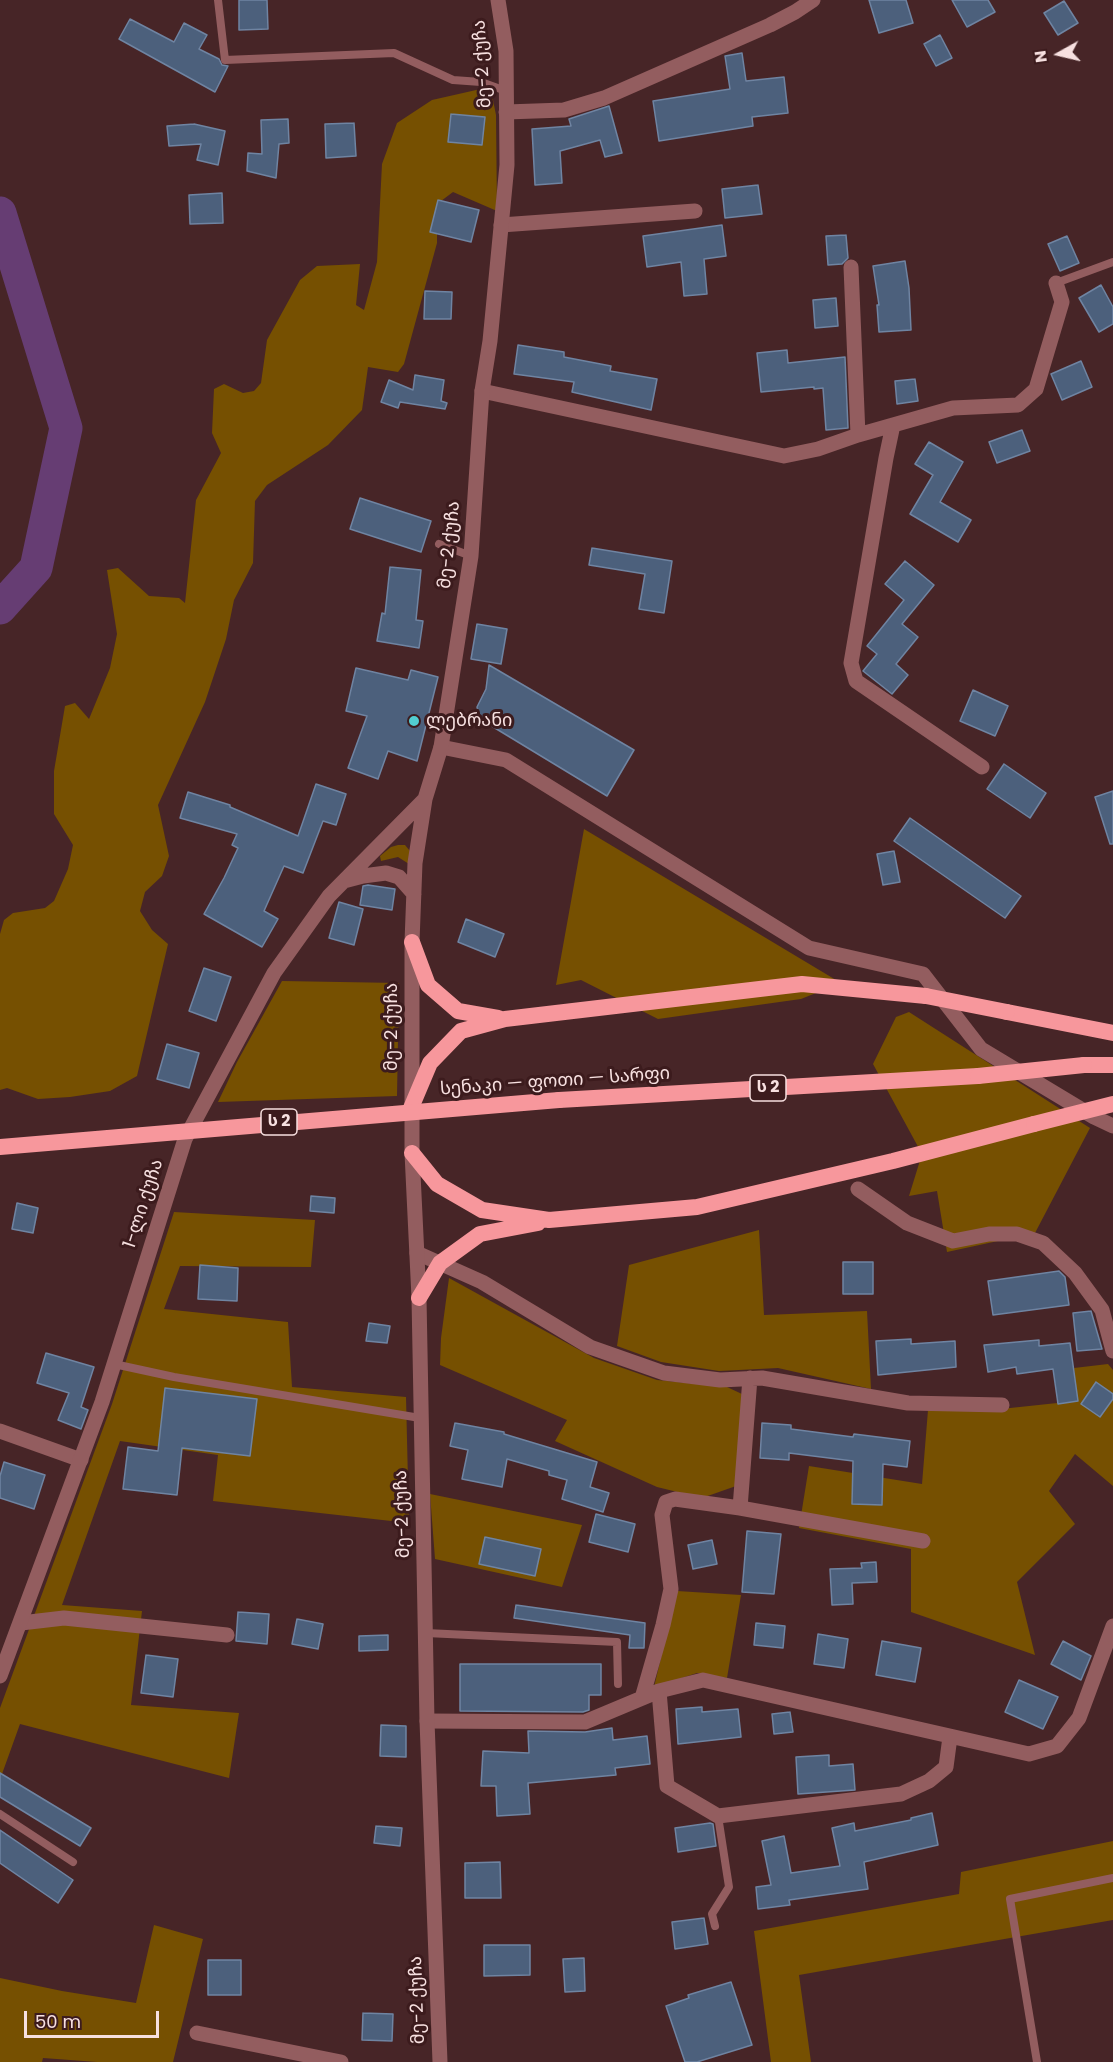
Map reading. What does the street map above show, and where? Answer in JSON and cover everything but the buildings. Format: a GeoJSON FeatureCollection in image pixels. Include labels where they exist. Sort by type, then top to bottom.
{"type":"FeatureCollection","features":[{"type":"Feature","properties":{"kind":"highway"},"geometry":{"type":"LineString","coordinates":[[412,942],[428,985],[458,1011],[505,1019]]}},
{"type":"Feature","properties":{"kind":"highway"},"geometry":{"type":"LineString","coordinates":[[411,1108],[430,1063],[461,1031],[505,1019],[802,984],[926,996],[1113,1033]]}},
{"type":"Feature","properties":{"kind":"highway","name":"სენაკი — ფოთი — სარფი"},"geometry":{"type":"LineString","coordinates":[[0,1147],[559,1100],[978,1076],[1084,1065],[1113,1065]]}},
{"type":"Feature","properties":{"kind":"highway"},"geometry":{"type":"LineString","coordinates":[[419,1298],[440,1263],[480,1234],[549,1220],[697,1207],[892,1161],[1113,1104]]}},
{"type":"Feature","properties":{"kind":"highway"},"geometry":{"type":"LineString","coordinates":[[412,1154],[437,1184],[482,1210],[549,1220]]}},
{"type":"Feature","properties":{"kind":"street","name":"მე-2 ქუჩა"},"geometry":{"type":"LineString","coordinates":[[440,2062],[428,1721],[419,1298],[412,1154],[412,942],[415,863],[425,799],[441,747],[471,556],[482,392],[490,341],[507,165],[506,51],[498,0]]}},
{"type":"Feature","properties":{"kind":"street"},"geometry":{"type":"LineString","coordinates":[[506,112],[564,110],[604,98],[770,25],[813,0]]}},
{"type":"Feature","properties":{"kind":"street"},"geometry":{"type":"LineString","coordinates":[[501,225],[695,211]]}},
{"type":"Feature","properties":{"kind":"street"},"geometry":{"type":"LineString","coordinates":[[851,267],[858,435]]}},
{"type":"Feature","properties":{"kind":"street"},"geometry":{"type":"LineString","coordinates":[[482,392],[784,456],[818,449],[953,408],[1018,405],[1036,390],[1062,302],[1056,283]]}},
{"type":"Feature","properties":{"kind":"street"},"geometry":{"type":"LineString","coordinates":[[893,425],[851,663],[856,681],[982,767]]}},
{"type":"Feature","properties":{"kind":"street"},"geometry":{"type":"LineString","coordinates":[[441,747],[506,760],[809,948],[923,974],[981,1049],[1094,1118],[1113,1126]]}},
{"type":"Feature","properties":{"kind":"street","name":"1-ლი ქუჩა"},"geometry":{"type":"LineString","coordinates":[[0,1676],[102,1402],[185,1139],[274,973],[329,896],[425,799]]}},
{"type":"Feature","properties":{"kind":"street"},"geometry":{"type":"LineString","coordinates":[[342,882],[386,873],[399,878],[414,894]]}},
{"type":"Feature","properties":{"kind":"street"},"geometry":{"type":"LineString","coordinates":[[858,1189],[907,1223],[953,1241],[989,1234],[1017,1234],[1043,1243],[1076,1273],[1102,1310],[1113,1351]]}},
{"type":"Feature","properties":{"kind":"street"},"geometry":{"type":"LineString","coordinates":[[417,1253],[482,1281],[590,1347],[664,1373],[720,1380],[762,1378],[908,1403],[1002,1405]]}},
{"type":"Feature","properties":{"kind":"street"},"geometry":{"type":"LineString","coordinates":[[740,1508],[750,1378]]}},
{"type":"Feature","properties":{"kind":"street"},"geometry":{"type":"LineString","coordinates":[[0,1431],[81,1460]]}},
{"type":"Feature","properties":{"kind":"street"},"geometry":{"type":"LineString","coordinates":[[642,1698],[671,1589],[662,1515],[666,1502],[675,1499],[740,1508],[923,1541]]}},
{"type":"Feature","properties":{"kind":"street"},"geometry":{"type":"LineString","coordinates":[[21,1623],[64,1618],[227,1635]]}},
{"type":"Feature","properties":{"kind":"street"},"geometry":{"type":"LineString","coordinates":[[428,1721],[585,1722],[659,1691],[702,1680],[1029,1754],[1057,1746],[1079,1718],[1113,1626]]}},
{"type":"Feature","properties":{"kind":"street"},"geometry":{"type":"LineString","coordinates":[[659,1691],[667,1786],[718,1816],[901,1794],[929,1781],[946,1767],[950,1737]]}},
{"type":"Feature","properties":{"kind":"street"},"geometry":{"type":"LineString","coordinates":[[197,2033],[341,2062]]}},
{"type":"Feature","properties":{"kind":"lane"},"geometry":{"type":"LineString","coordinates":[[218,0],[225,60],[394,52],[453,80],[481,82],[506,92]]}},
{"type":"Feature","properties":{"kind":"lane"},"geometry":{"type":"LineString","coordinates":[[1056,283],[1113,262]]}},
{"type":"Feature","properties":{"kind":"lane"},"geometry":{"type":"LineString","coordinates":[[439,544],[471,556]]}},
{"type":"Feature","properties":{"kind":"lane"},"geometry":{"type":"LineString","coordinates":[[114,1364],[174,1377],[420,1419]]}},
{"type":"Feature","properties":{"kind":"lane"},"geometry":{"type":"LineString","coordinates":[[426,1633],[617,1642],[618,1684]]}},
{"type":"Feature","properties":{"kind":"lane"},"geometry":{"type":"LineString","coordinates":[[0,1814],[73,1862]]}},
{"type":"Feature","properties":{"kind":"lane"},"geometry":{"type":"LineString","coordinates":[[715,1926],[712,1914],[729,1887],[718,1816]]}},
{"type":"Feature","properties":{"kind":"lane"},"geometry":{"type":"LineString","coordinates":[[1037,2062],[1010,1899],[1113,1878]]}},
{"type":"Feature","properties":{"kind":"shaded area"},"geometry":{"type":"Polygon","coordinates":[[[485,88],[492,95],[496,115],[497,211],[453,192],[437,204],[437,243],[404,364],[398,372],[368,367],[362,410],[328,445],[267,485],[255,501],[253,563],[234,600],[226,639],[205,702],[158,805],[169,856],[162,876],[145,892],[140,911],[152,930],[168,944],[137,1076],[110,1091],[70,1097],[38,1099],[7,1088],[0,1090],[0,934],[4,920],[13,913],[45,908],[54,901],[68,869],[73,845],[54,814],[54,771],[65,706],[75,703],[89,719],[110,668],[117,634],[107,570],[118,568],[149,596],[179,598],[185,603],[196,500],[221,453],[212,433],[214,389],[224,384],[243,393],[254,391],[261,383],[267,340],[300,280],[317,266],[360,264],[356,305],[364,310],[377,262],[382,164],[397,123],[432,100],[485,88]]]}},
{"type":"Feature","properties":{"kind":"shaded area"},"geometry":{"type":"Polygon","coordinates":[[[584,829],[841,983],[801,999],[658,1019],[581,980],[556,985],[584,829]]]}},
{"type":"Feature","properties":{"kind":"shaded area"},"geometry":{"type":"Polygon","coordinates":[[[405,845],[410,851],[409,864],[398,857],[381,861],[380,856],[391,847],[405,845]]]}},
{"type":"Feature","properties":{"kind":"shaded area"},"geometry":{"type":"Polygon","coordinates":[[[282,981],[399,983],[397,1096],[218,1102],[237,1062],[282,981]]]}},
{"type":"Feature","properties":{"kind":"shaded area"},"geometry":{"type":"Polygon","coordinates":[[[909,1012],[1090,1128],[1035,1233],[947,1252],[937,1191],[909,1196],[922,1154],[873,1064],[896,1017],[909,1012]]]}},
{"type":"Feature","properties":{"kind":"shaded area"},"geometry":{"type":"Polygon","coordinates":[[[174,1212],[315,1220],[311,1267],[180,1266],[164,1309],[288,1322],[292,1387],[406,1397],[409,1523],[213,1501],[218,1455],[120,1441],[62,1605],[142,1611],[131,1705],[239,1713],[229,1778],[20,1724],[2,1774],[0,1773],[0,1708],[112,1404],[174,1212]]]}},
{"type":"Feature","properties":{"kind":"shaded area"},"geometry":{"type":"Polygon","coordinates":[[[759,1230],[764,1315],[867,1311],[871,1389],[778,1368],[719,1371],[661,1362],[617,1346],[629,1265],[759,1230]]]}},
{"type":"Feature","properties":{"kind":"shaded area"},"geometry":{"type":"Polygon","coordinates":[[[449,1278],[594,1358],[657,1380],[727,1387],[742,1394],[736,1486],[702,1498],[657,1487],[555,1441],[567,1420],[440,1365],[449,1278]]]}},
{"type":"Feature","properties":{"kind":"shaded area"},"geometry":{"type":"Polygon","coordinates":[[[1108,1364],[1113,1370],[1113,1486],[1075,1454],[1049,1491],[1075,1524],[1017,1582],[1035,1655],[911,1612],[911,1549],[799,1528],[809,1466],[922,1484],[928,1410],[982,1411],[1076,1401],[1074,1368],[1108,1364]]]}},
{"type":"Feature","properties":{"kind":"shaded area"},"geometry":{"type":"Polygon","coordinates":[[[430,1494],[582,1525],[562,1587],[435,1559],[430,1494]]]}},
{"type":"Feature","properties":{"kind":"shaded area"},"geometry":{"type":"Polygon","coordinates":[[[677,1591],[741,1595],[727,1678],[697,1673],[654,1687],[677,1591]]]}},
{"type":"Feature","properties":{"kind":"shaded area"},"geometry":{"type":"Polygon","coordinates":[[[1113,1841],[1113,1920],[799,1975],[811,2062],[771,2062],[754,1931],[959,1894],[961,1872],[1113,1841]]]}},
{"type":"Feature","properties":{"kind":"shaded area"},"geometry":{"type":"Polygon","coordinates":[[[154,1925],[203,1939],[173,2062],[97,2062],[43,2058],[42,2062],[0,2062],[0,1978],[136,2003],[154,1925]]]}},
{"type":"Feature","properties":{"kind":"waterway"},"geometry":{"type":"LineString","coordinates":[[0,213],[66,428],[36,568],[0,608]]}},
{"type":"Feature","properties":{"kind":"place","name":"ლებრანი"},"geometry":{"type":"Point","coordinates":[414,721]}}]}
